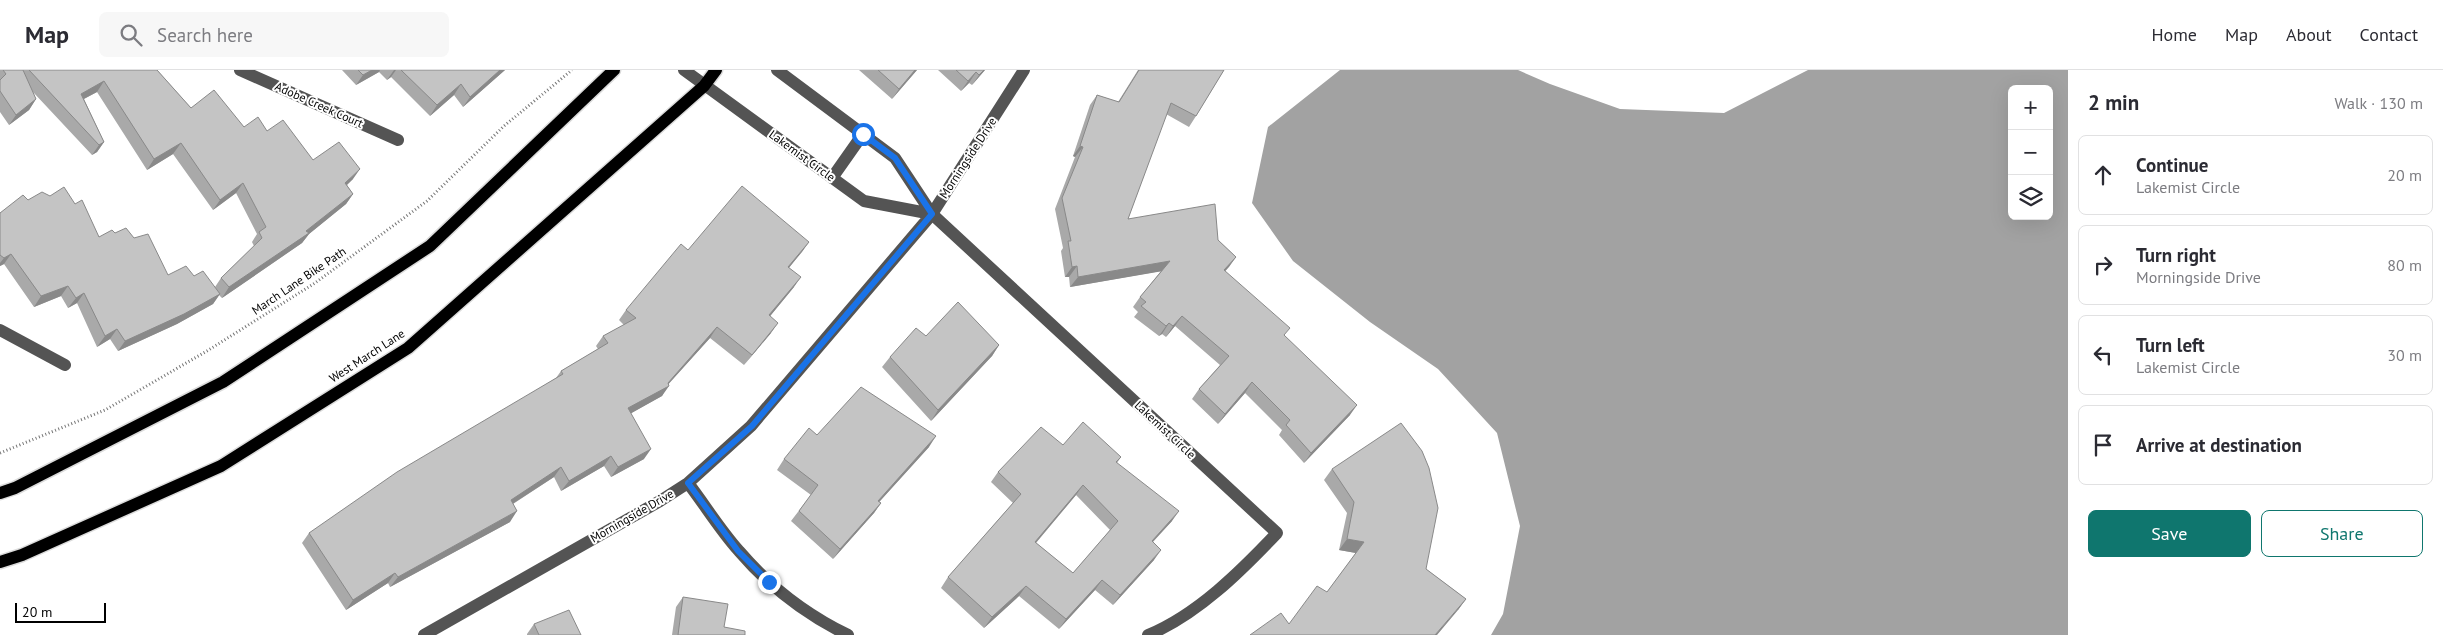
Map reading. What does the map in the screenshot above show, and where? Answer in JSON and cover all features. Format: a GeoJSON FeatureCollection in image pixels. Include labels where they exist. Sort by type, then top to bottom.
{"type":"FeatureCollection","features":[{"type":"Feature","properties":{"kind":"main road"},"geometry":{"type":"LineString","coordinates":[[0,493],[15,488],[222,382],[430,246],[614,70]]}},
{"type":"Feature","properties":{"kind":"main road","name":"West March Lane"},"geometry":{"type":"LineString","coordinates":[[0,562],[22,555],[221,466],[408,348],[704,86],[716,70]]}},
{"type":"Feature","properties":{"kind":"street","name":"Adobe Creek Court"},"geometry":{"type":"LineString","coordinates":[[240,70],[398,140]]}},
{"type":"Feature","properties":{"kind":"street","name":"Lakemist Circle"},"geometry":{"type":"LineString","coordinates":[[684,70],[864,201],[932,214]]}},
{"type":"Feature","properties":{"kind":"street","name":"Lakemist Circle"},"geometry":{"type":"LineString","coordinates":[[777,70],[895,158],[932,214],[1277,533],[1241,571],[1202,603],[1148,635]]}},
{"type":"Feature","properties":{"kind":"street","name":"Morningside Drive"},"geometry":{"type":"LineString","coordinates":[[424,635],[688,483],[752,426],[932,214],[1024,70]]}},
{"type":"Feature","properties":{"kind":"street"},"geometry":{"type":"LineString","coordinates":[[832,178],[863,134]]}},
{"type":"Feature","properties":{"kind":"street"},"geometry":{"type":"LineString","coordinates":[[0,330],[65,365]]}},
{"type":"Feature","properties":{"kind":"street"},"geometry":{"type":"LineString","coordinates":[[688,483],[738,551],[769,582],[804,609],[848,635]]}},
{"type":"Feature","properties":{"kind":"path","name":"March Lane Bike Path"},"geometry":{"type":"LineString","coordinates":[[0,454],[105,410],[207,351],[315,283],[427,201],[504,126],[572,70]]}},
{"type":"Feature","properties":{"kind":"shaded area"},"geometry":{"type":"Polygon","coordinates":[[[1340,70],[1518,70],[1550,84],[1620,109],[1724,113],[1808,70],[2068,70],[2068,635],[1491,635],[1503,614],[1520,526],[1497,433],[1438,369],[1370,322],[1293,261],[1252,203],[1268,127],[1340,70]]]}},
{"type":"Feature","properties":{"kind":"building"},"geometry":{"type":"Polygon","coordinates":[[[3,70],[23,70],[36,99],[16,115],[0,91],[0,80],[6,74],[3,70]]]}},
{"type":"Feature","properties":{"kind":"building"},"geometry":{"type":"Polygon","coordinates":[[[29,70],[157,70],[191,108],[214,90],[244,127],[258,117],[267,131],[283,120],[313,160],[339,142],[360,169],[345,183],[353,194],[306,231],[309,233],[229,287],[221,278],[262,238],[259,232],[266,227],[243,183],[220,200],[181,143],[154,159],[104,81],[81,94],[104,142],[99,145],[29,70]]]}},
{"type":"Feature","properties":{"kind":"building"},"geometry":{"type":"Polygon","coordinates":[[[358,70],[372,70],[363,75],[358,70]]]}},
{"type":"Feature","properties":{"kind":"building"},"geometry":{"type":"Polygon","coordinates":[[[401,70],[500,70],[470,97],[461,84],[437,105],[401,70]]]}},
{"type":"Feature","properties":{"kind":"building"},"geometry":{"type":"Polygon","coordinates":[[[878,70],[915,70],[899,89],[878,70]]]}},
{"type":"Feature","properties":{"kind":"building"},"geometry":{"type":"Polygon","coordinates":[[[956,70],[984,70],[979,75],[976,72],[968,81],[956,70]]]}},
{"type":"Feature","properties":{"kind":"building"},"geometry":{"type":"Polygon","coordinates":[[[1139,70],[1224,70],[1196,116],[1171,103],[1128,219],[1215,204],[1218,240],[1236,257],[1224,270],[1290,328],[1284,335],[1357,405],[1311,453],[1286,425],[1290,420],[1252,382],[1225,414],[1199,389],[1229,356],[1182,316],[1173,326],[1169,323],[1166,326],[1141,306],[1146,302],[1140,297],[1170,261],[1078,277],[1077,266],[1072,267],[1068,241],[1071,241],[1062,198],[1083,147],[1080,146],[1097,95],[1119,102],[1139,70]]]}},
{"type":"Feature","properties":{"kind":"building"},"geometry":{"type":"Polygon","coordinates":[[[742,186],[809,242],[788,267],[801,277],[769,315],[778,323],[752,355],[717,327],[668,383],[669,386],[628,408],[651,449],[618,467],[611,456],[569,481],[561,467],[511,500],[517,511],[398,577],[395,573],[353,600],[309,533],[397,472],[563,374],[561,371],[608,343],[603,336],[636,318],[626,310],[681,244],[688,250],[742,186]]]}},
{"type":"Feature","properties":{"kind":"building"},"geometry":{"type":"Polygon","coordinates":[[[64,187],[75,204],[82,200],[99,237],[112,230],[115,233],[126,228],[134,238],[148,234],[168,275],[186,266],[194,276],[203,271],[220,294],[184,314],[125,341],[117,329],[105,336],[84,293],[76,298],[68,286],[41,296],[11,254],[4,258],[0,255],[0,213],[23,195],[28,200],[42,192],[50,196],[64,187]]]}},
{"type":"Feature","properties":{"kind":"building"},"geometry":{"type":"Polygon","coordinates":[[[958,302],[999,345],[938,410],[890,357],[916,328],[926,336],[958,302]]]}},
{"type":"Feature","properties":{"kind":"building"},"geometry":{"type":"Polygon","coordinates":[[[861,387],[936,436],[878,501],[881,503],[840,549],[799,511],[818,485],[784,459],[809,428],[817,435],[861,387]]]}},
{"type":"Feature","properties":{"kind":"building"},"geometry":{"type":"Polygon","coordinates":[[[1083,422],[1121,457],[1116,462],[1179,511],[1152,541],[1161,550],[1120,595],[1102,580],[1066,619],[1026,586],[992,617],[948,577],[1021,494],[998,472],[1041,427],[1063,445],[1083,422]],[[1083,485],[1035,542],[1073,573],[1118,521],[1083,485]]]}},
{"type":"Feature","properties":{"kind":"building"},"geometry":{"type":"Polygon","coordinates":[[[1401,423],[1422,451],[1429,468],[1438,508],[1426,569],[1466,599],[1435,635],[1250,635],[1281,613],[1289,624],[1317,586],[1327,592],[1364,542],[1347,539],[1354,502],[1332,469],[1401,423]]]}},
{"type":"Feature","properties":{"kind":"building"},"geometry":{"type":"Polygon","coordinates":[[[683,597],[728,604],[724,627],[745,631],[745,635],[678,635],[683,597]]]}},
{"type":"Feature","properties":{"kind":"building"},"geometry":{"type":"Polygon","coordinates":[[[569,610],[581,635],[539,635],[534,624],[569,610]]]}},
{"type":"Feature","properties":{"kind":"route"},"geometry":{"type":"LineString","coordinates":[[769,582],[738,551],[688,483],[752,426],[932,214],[895,158],[863,134]]}}]}
